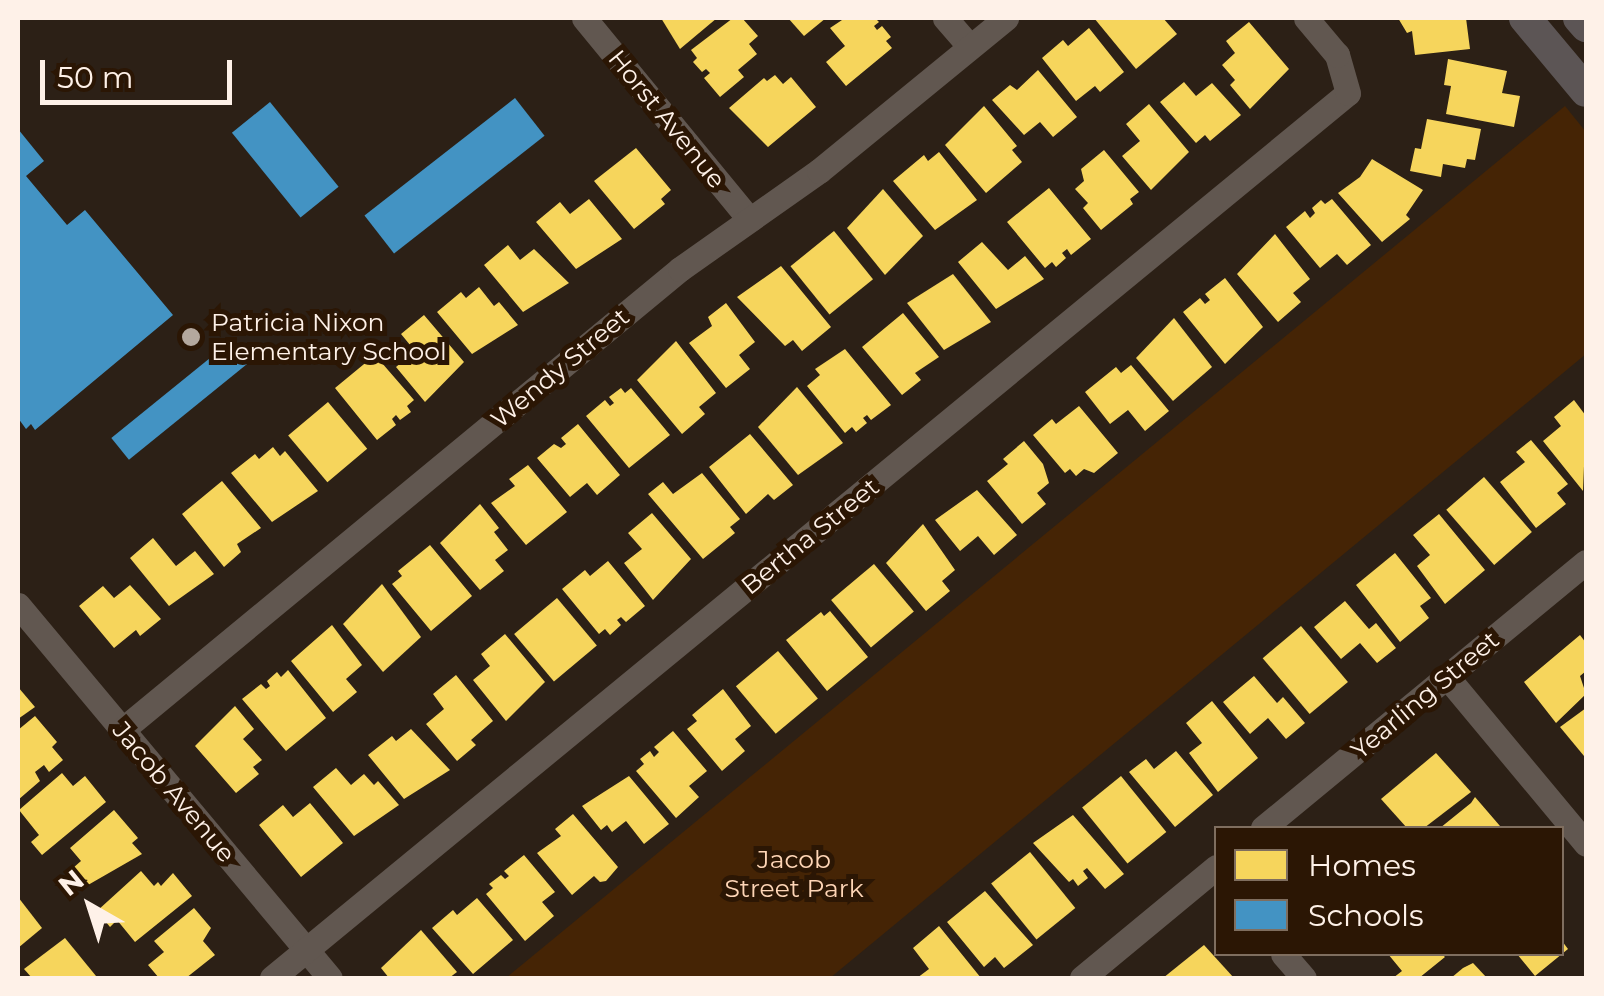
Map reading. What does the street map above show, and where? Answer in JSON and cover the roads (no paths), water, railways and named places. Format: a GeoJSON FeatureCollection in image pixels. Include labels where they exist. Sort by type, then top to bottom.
{"type":"FeatureCollection","features":[{"type":"Feature","properties":{"kind":"main road"},"geometry":{"type":"LineString","coordinates":[[1525,18],[1586,92]]}},
{"type":"Feature","properties":{"kind":"main road"},"geometry":{"type":"LineString","coordinates":[[1579,18],[1586,26]]}},
{"type":"Feature","properties":{"kind":"street","name":"Horst Avenue"},"geometry":{"type":"LineString","coordinates":[[584,18],[750,220]]}},
{"type":"Feature","properties":{"kind":"street"},"geometry":{"type":"LineString","coordinates":[[945,18],[970,48]]}},
{"type":"Feature","properties":{"kind":"street","name":"Wendy Street"},"geometry":{"type":"LineString","coordinates":[[122,730],[680,269],[750,220],[1006,18]]}},
{"type":"Feature","properties":{"kind":"street","name":"Bertha Street"},"geometry":{"type":"LineString","coordinates":[[272,978],[1348,93],[1337,55],[1306,18]]}},
{"type":"Feature","properties":{"kind":"street","name":"Yearling Street"},"geometry":{"type":"LineString","coordinates":[[1266,826],[1586,562]]}},
{"type":"Feature","properties":{"kind":"street","name":"Jacob Avenue"},"geometry":{"type":"LineString","coordinates":[[18,605],[330,978]]}},
{"type":"Feature","properties":{"kind":"street"},"geometry":{"type":"LineString","coordinates":[[1446,677],[1586,844]]}},
{"type":"Feature","properties":{"kind":"street"},"geometry":{"type":"LineString","coordinates":[[1082,978],[1214,872]]}},
{"type":"Feature","properties":{"kind":"street"},"geometry":{"type":"LineString","coordinates":[[1286,956],[1304,978]]}},
{"type":"Feature","properties":{"kind":"place","name":"Patricia Nixon Elementary School"},"geometry":{"type":"Point","coordinates":[191,337]}},
{"type":"Feature","properties":{"kind":"park label","name":"Jacob Street Park"},"geometry":{"type":"Point","coordinates":[794,874]}}]}
